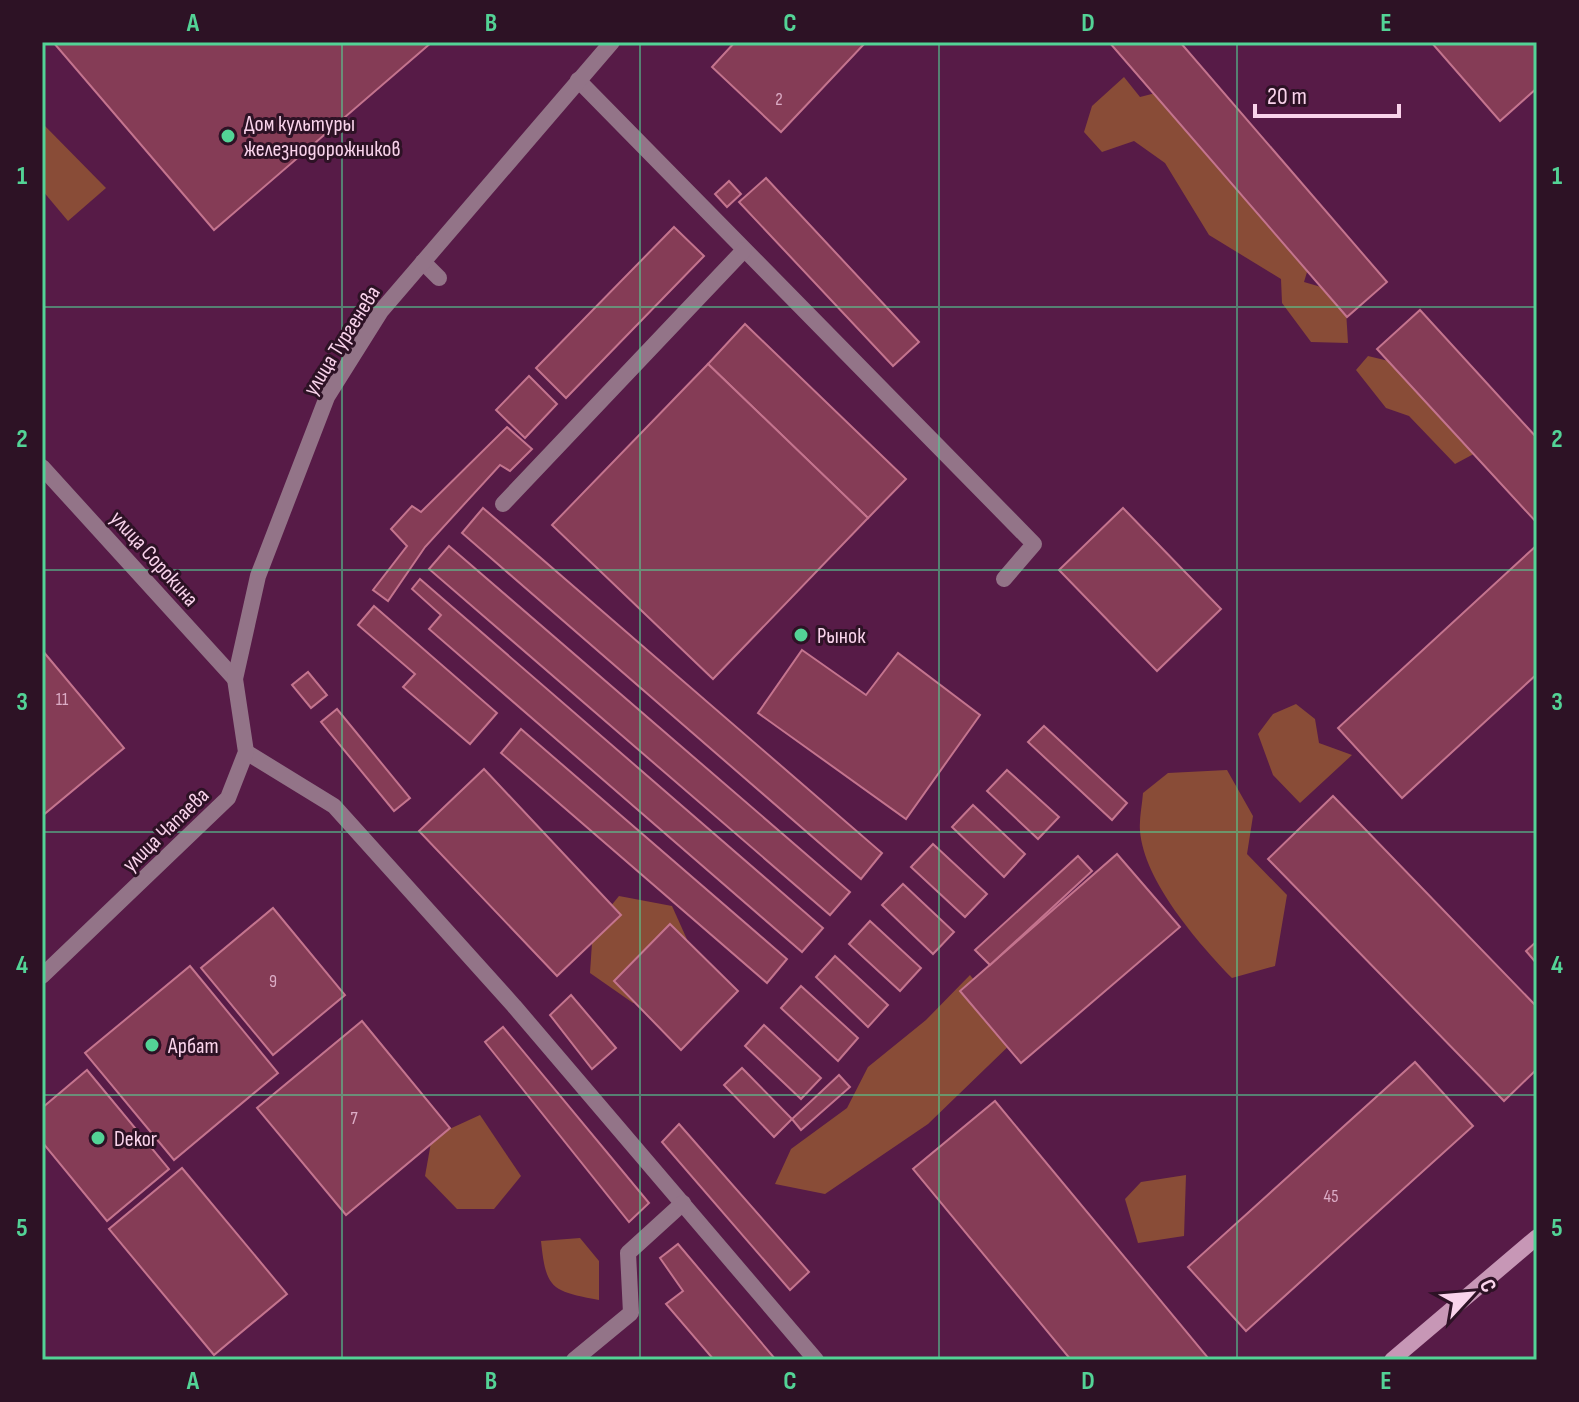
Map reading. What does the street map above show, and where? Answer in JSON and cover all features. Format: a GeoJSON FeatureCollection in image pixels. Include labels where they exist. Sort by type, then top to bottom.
{"type":"FeatureCollection","features":[{"type":"Feature","properties":{"kind":"main road"},"geometry":{"type":"LineString","coordinates":[[1392,1360],[1537,1237]]}},
{"type":"Feature","properties":{"kind":"street","name":"улица Тургенева"},"geometry":{"type":"LineString","coordinates":[[235,679],[258,576],[327,397],[381,311],[612,42]]}},
{"type":"Feature","properties":{"kind":"street"},"geometry":{"type":"LineString","coordinates":[[578,80],[1034,544],[1004,579]]}},
{"type":"Feature","properties":{"kind":"street"},"geometry":{"type":"LineString","coordinates":[[503,504],[744,250]]}},
{"type":"Feature","properties":{"kind":"street"},"geometry":{"type":"LineString","coordinates":[[423,262],[439,278]]}},
{"type":"Feature","properties":{"kind":"street","name":"улица Сорокина"},"geometry":{"type":"LineString","coordinates":[[42,467],[235,679]]}},
{"type":"Feature","properties":{"kind":"street","name":"улица Чапаева"},"geometry":{"type":"LineString","coordinates":[[42,976],[228,798],[246,752],[235,679]]}},
{"type":"Feature","properties":{"kind":"street"},"geometry":{"type":"LineString","coordinates":[[246,752],[334,806],[514,1006],[816,1360]]}},
{"type":"Feature","properties":{"kind":"street"},"geometry":{"type":"LineString","coordinates":[[574,1360],[631,1313],[628,1253],[683,1203]]}},
{"type":"Feature","properties":{"kind":"shaded area"},"geometry":{"type":"Polygon","coordinates":[[[1124,77],[1140,97],[1183,86],[1314,249],[1304,282],[1345,294],[1348,343],[1311,342],[1282,303],[1281,279],[1209,235],[1165,163],[1134,141],[1102,152],[1084,132],[1092,106],[1124,77]]]}},
{"type":"Feature","properties":{"kind":"shaded area"},"geometry":{"type":"Polygon","coordinates":[[[42,123],[106,188],[68,221],[42,190],[42,123]]]}},
{"type":"Feature","properties":{"kind":"shaded area"},"geometry":{"type":"Polygon","coordinates":[[[1368,356],[1397,363],[1483,449],[1455,464],[1409,416],[1386,408],[1356,370],[1368,356]]]}},
{"type":"Feature","properties":{"kind":"shaded area"},"geometry":{"type":"Polygon","coordinates":[[[1296,704],[1315,719],[1319,743],[1352,755],[1300,803],[1273,775],[1258,734],[1273,714],[1296,704]]]}},
{"type":"Feature","properties":{"kind":"shaded area"},"geometry":{"type":"Polygon","coordinates":[[[1227,770],[1253,816],[1247,854],[1287,895],[1275,966],[1232,978],[1189,929],[1162,890],[1144,850],[1140,826],[1143,793],[1168,773],[1227,770]]]}},
{"type":"Feature","properties":{"kind":"shaded area"},"geometry":{"type":"Polygon","coordinates":[[[619,896],[672,906],[694,955],[681,981],[633,1003],[590,973],[593,928],[619,896]]]}},
{"type":"Feature","properties":{"kind":"shaded area"},"geometry":{"type":"Polygon","coordinates":[[[970,975],[1018,1037],[928,1124],[825,1194],[775,1184],[791,1149],[847,1108],[868,1067],[926,1020],[970,975]]]}},
{"type":"Feature","properties":{"kind":"shaded area"},"geometry":{"type":"Polygon","coordinates":[[[480,1115],[521,1176],[494,1209],[457,1209],[425,1176],[432,1137],[480,1115]]]}},
{"type":"Feature","properties":{"kind":"shaded area"},"geometry":{"type":"Polygon","coordinates":[[[1186,1175],[1184,1236],[1138,1243],[1125,1199],[1141,1182],[1186,1175]]]}},
{"type":"Feature","properties":{"kind":"shaded area"},"geometry":{"type":"Polygon","coordinates":[[[580,1238],[599,1261],[599,1300],[561,1290],[554,1286],[546,1270],[541,1241],[580,1238]]]}},
{"type":"Feature","properties":{"kind":"building","name":"Дом культуры железнодорожников"},"geometry":{"type":"Polygon","coordinates":[[[53,42],[432,42],[214,230],[53,42]]]}},
{"type":"Feature","properties":{"kind":"building"},"geometry":{"type":"Polygon","coordinates":[[[735,42],[866,42],[781,132],[712,67],[735,42]]]}},
{"type":"Feature","properties":{"kind":"building"},"geometry":{"type":"Polygon","coordinates":[[[1109,42],[1180,42],[1387,282],[1347,317],[1109,42]]]}},
{"type":"Feature","properties":{"kind":"building"},"geometry":{"type":"Polygon","coordinates":[[[1431,42],[1537,42],[1537,88],[1500,121],[1431,42]]]}},
{"type":"Feature","properties":{"kind":"building"},"geometry":{"type":"Polygon","coordinates":[[[766,178],[919,342],[893,366],[739,202],[766,178]]]}},
{"type":"Feature","properties":{"kind":"building"},"geometry":{"type":"Polygon","coordinates":[[[729,181],[741,194],[727,207],[715,194],[729,181]]]}},
{"type":"Feature","properties":{"kind":"building"},"geometry":{"type":"Polygon","coordinates":[[[674,227],[704,256],[566,398],[536,368],[674,227]]]}},
{"type":"Feature","properties":{"kind":"building"},"geometry":{"type":"Polygon","coordinates":[[[1420,310],[1537,438],[1537,523],[1377,349],[1420,310]]]}},
{"type":"Feature","properties":{"kind":"building"},"geometry":{"type":"Polygon","coordinates":[[[745,324],[906,479],[868,518],[708,364],[745,324]]]}},
{"type":"Feature","properties":{"kind":"building"},"geometry":{"type":"Polygon","coordinates":[[[708,364],[868,518],[713,679],[552,525],[708,364]]]}},
{"type":"Feature","properties":{"kind":"building"},"geometry":{"type":"Polygon","coordinates":[[[529,376],[557,404],[525,438],[496,410],[529,376]]]}},
{"type":"Feature","properties":{"kind":"building"},"geometry":{"type":"Polygon","coordinates":[[[507,427],[532,449],[510,471],[500,465],[425,547],[388,601],[373,590],[407,546],[391,529],[412,506],[421,512],[507,427]]]}},
{"type":"Feature","properties":{"kind":"building"},"geometry":{"type":"Polygon","coordinates":[[[483,508],[882,853],[861,879],[462,533],[483,508]]]}},
{"type":"Feature","properties":{"kind":"building"},"geometry":{"type":"Polygon","coordinates":[[[1123,508],[1221,609],[1157,671],[1059,570],[1123,508]]]}},
{"type":"Feature","properties":{"kind":"building"},"geometry":{"type":"Polygon","coordinates":[[[1537,545],[1537,674],[1402,798],[1338,728],[1537,545]]]}},
{"type":"Feature","properties":{"kind":"building"},"geometry":{"type":"Polygon","coordinates":[[[449,546],[850,892],[830,915],[429,569],[449,546]]]}},
{"type":"Feature","properties":{"kind":"building"},"geometry":{"type":"Polygon","coordinates":[[[420,579],[823,928],[802,952],[429,629],[441,615],[412,589],[420,579]]]}},
{"type":"Feature","properties":{"kind":"building"},"geometry":{"type":"Polygon","coordinates":[[[374,606],[497,713],[470,744],[403,687],[415,674],[358,625],[374,606]]]}},
{"type":"Feature","properties":{"kind":"building"},"geometry":{"type":"Polygon","coordinates":[[[42,650],[124,748],[42,816],[42,650]]]}},
{"type":"Feature","properties":{"kind":"building"},"geometry":{"type":"Polygon","coordinates":[[[802,650],[866,695],[898,653],[980,715],[906,819],[758,713],[802,650]]]}},
{"type":"Feature","properties":{"kind":"building"},"geometry":{"type":"Polygon","coordinates":[[[308,672],[327,695],[311,708],[292,685],[308,672]]]}},
{"type":"Feature","properties":{"kind":"building"},"geometry":{"type":"Polygon","coordinates":[[[337,709],[410,798],[394,811],[321,722],[337,709]]]}},
{"type":"Feature","properties":{"kind":"building"},"geometry":{"type":"Polygon","coordinates":[[[1044,726],[1127,803],[1112,820],[1028,742],[1044,726]]]}},
{"type":"Feature","properties":{"kind":"building"},"geometry":{"type":"Polygon","coordinates":[[[521,729],[787,959],[767,983],[501,753],[521,729]]]}},
{"type":"Feature","properties":{"kind":"building"},"geometry":{"type":"Polygon","coordinates":[[[484,769],[621,915],[557,976],[419,831],[484,769]]]}},
{"type":"Feature","properties":{"kind":"building"},"geometry":{"type":"Polygon","coordinates":[[[1007,770],[1059,817],[1038,839],[987,791],[1007,770]]]}},
{"type":"Feature","properties":{"kind":"building"},"geometry":{"type":"Polygon","coordinates":[[[1333,796],[1537,1007],[1537,1069],[1504,1101],[1268,859],[1333,796]]]}},
{"type":"Feature","properties":{"kind":"building"},"geometry":{"type":"Polygon","coordinates":[[[973,805],[1025,854],[1004,877],[952,827],[973,805]]]}},
{"type":"Feature","properties":{"kind":"building"},"geometry":{"type":"Polygon","coordinates":[[[933,844],[987,894],[965,917],[911,867],[933,844]]]}},
{"type":"Feature","properties":{"kind":"building"},"geometry":{"type":"Polygon","coordinates":[[[1117,854],[1180,927],[1021,1063],[960,991],[1117,854]]]}},
{"type":"Feature","properties":{"kind":"building"},"geometry":{"type":"Polygon","coordinates":[[[1078,856],[1092,871],[990,965],[975,950],[1078,856]]]}},
{"type":"Feature","properties":{"kind":"building"},"geometry":{"type":"Polygon","coordinates":[[[903,884],[954,932],[933,954],[882,905],[903,884]]]}},
{"type":"Feature","properties":{"kind":"building"},"geometry":{"type":"Polygon","coordinates":[[[273,908],[345,995],[273,1055],[201,968],[273,908]]]}},
{"type":"Feature","properties":{"kind":"building"},"geometry":{"type":"Polygon","coordinates":[[[870,921],[921,968],[900,991],[849,944],[870,921]]]}},
{"type":"Feature","properties":{"kind":"building"},"geometry":{"type":"Polygon","coordinates":[[[670,924],[738,991],[681,1050],[614,981],[670,924]]]}},
{"type":"Feature","properties":{"kind":"building"},"geometry":{"type":"Polygon","coordinates":[[[1537,941],[1537,964],[1526,951],[1537,941]]]}},
{"type":"Feature","properties":{"kind":"building"},"geometry":{"type":"Polygon","coordinates":[[[835,956],[888,1005],[868,1027],[816,977],[835,956]]]}},
{"type":"Feature","properties":{"kind":"building"},"geometry":{"type":"Polygon","coordinates":[[[190,966],[278,1073],[174,1160],[85,1053],[190,966]]]}},
{"type":"Feature","properties":{"kind":"building"},"geometry":{"type":"Polygon","coordinates":[[[801,986],[858,1038],[838,1061],[781,1008],[801,986]]]}},
{"type":"Feature","properties":{"kind":"building"},"geometry":{"type":"Polygon","coordinates":[[[571,995],[616,1048],[592,1069],[550,1015],[571,995]]]}},
{"type":"Feature","properties":{"kind":"building"},"geometry":{"type":"Polygon","coordinates":[[[362,1021],[450,1128],[346,1215],[257,1108],[362,1021]]]}},
{"type":"Feature","properties":{"kind":"building"},"geometry":{"type":"Polygon","coordinates":[[[764,1025],[821,1078],[801,1099],[745,1046],[764,1025]]]}},
{"type":"Feature","properties":{"kind":"building"},"geometry":{"type":"Polygon","coordinates":[[[503,1027],[649,1203],[629,1222],[485,1042],[503,1027]]]}},
{"type":"Feature","properties":{"kind":"building"},"geometry":{"type":"Polygon","coordinates":[[[1415,1062],[1473,1126],[1246,1331],[1188,1267],[1415,1062]]]}},
{"type":"Feature","properties":{"kind":"building"},"geometry":{"type":"Polygon","coordinates":[[[742,1068],[792,1119],[774,1137],[724,1085],[742,1068]]]}},
{"type":"Feature","properties":{"kind":"building"},"geometry":{"type":"Polygon","coordinates":[[[87,1070],[169,1169],[107,1221],[42,1142],[42,1108],[87,1070]]]}},
{"type":"Feature","properties":{"kind":"building"},"geometry":{"type":"Polygon","coordinates":[[[839,1075],[850,1087],[801,1130],[792,1119],[839,1075]]]}},
{"type":"Feature","properties":{"kind":"building"},"geometry":{"type":"Polygon","coordinates":[[[995,1101],[1209,1360],[1071,1360],[913,1169],[995,1101]]]}},
{"type":"Feature","properties":{"kind":"building"},"geometry":{"type":"Polygon","coordinates":[[[679,1124],[809,1272],[790,1290],[662,1142],[679,1124]]]}},
{"type":"Feature","properties":{"kind":"building"},"geometry":{"type":"Polygon","coordinates":[[[182,1168],[287,1294],[214,1355],[109,1229],[182,1168]]]}},
{"type":"Feature","properties":{"kind":"building"},"geometry":{"type":"Polygon","coordinates":[[[678,1244],[776,1360],[714,1360],[666,1304],[683,1291],[660,1258],[678,1244]]]}},
{"type":"Feature","properties":{"kind":"place","name":"Дом культуры железнодорожников"},"geometry":{"type":"Point","coordinates":[228,136]}},
{"type":"Feature","properties":{"kind":"place","name":"Рынок"},"geometry":{"type":"Point","coordinates":[801,635]}},
{"type":"Feature","properties":{"kind":"place","name":"Арбат"},"geometry":{"type":"Point","coordinates":[152,1045]}},
{"type":"Feature","properties":{"kind":"place","name":"Dekor"},"geometry":{"type":"Point","coordinates":[98,1138]}}]}
